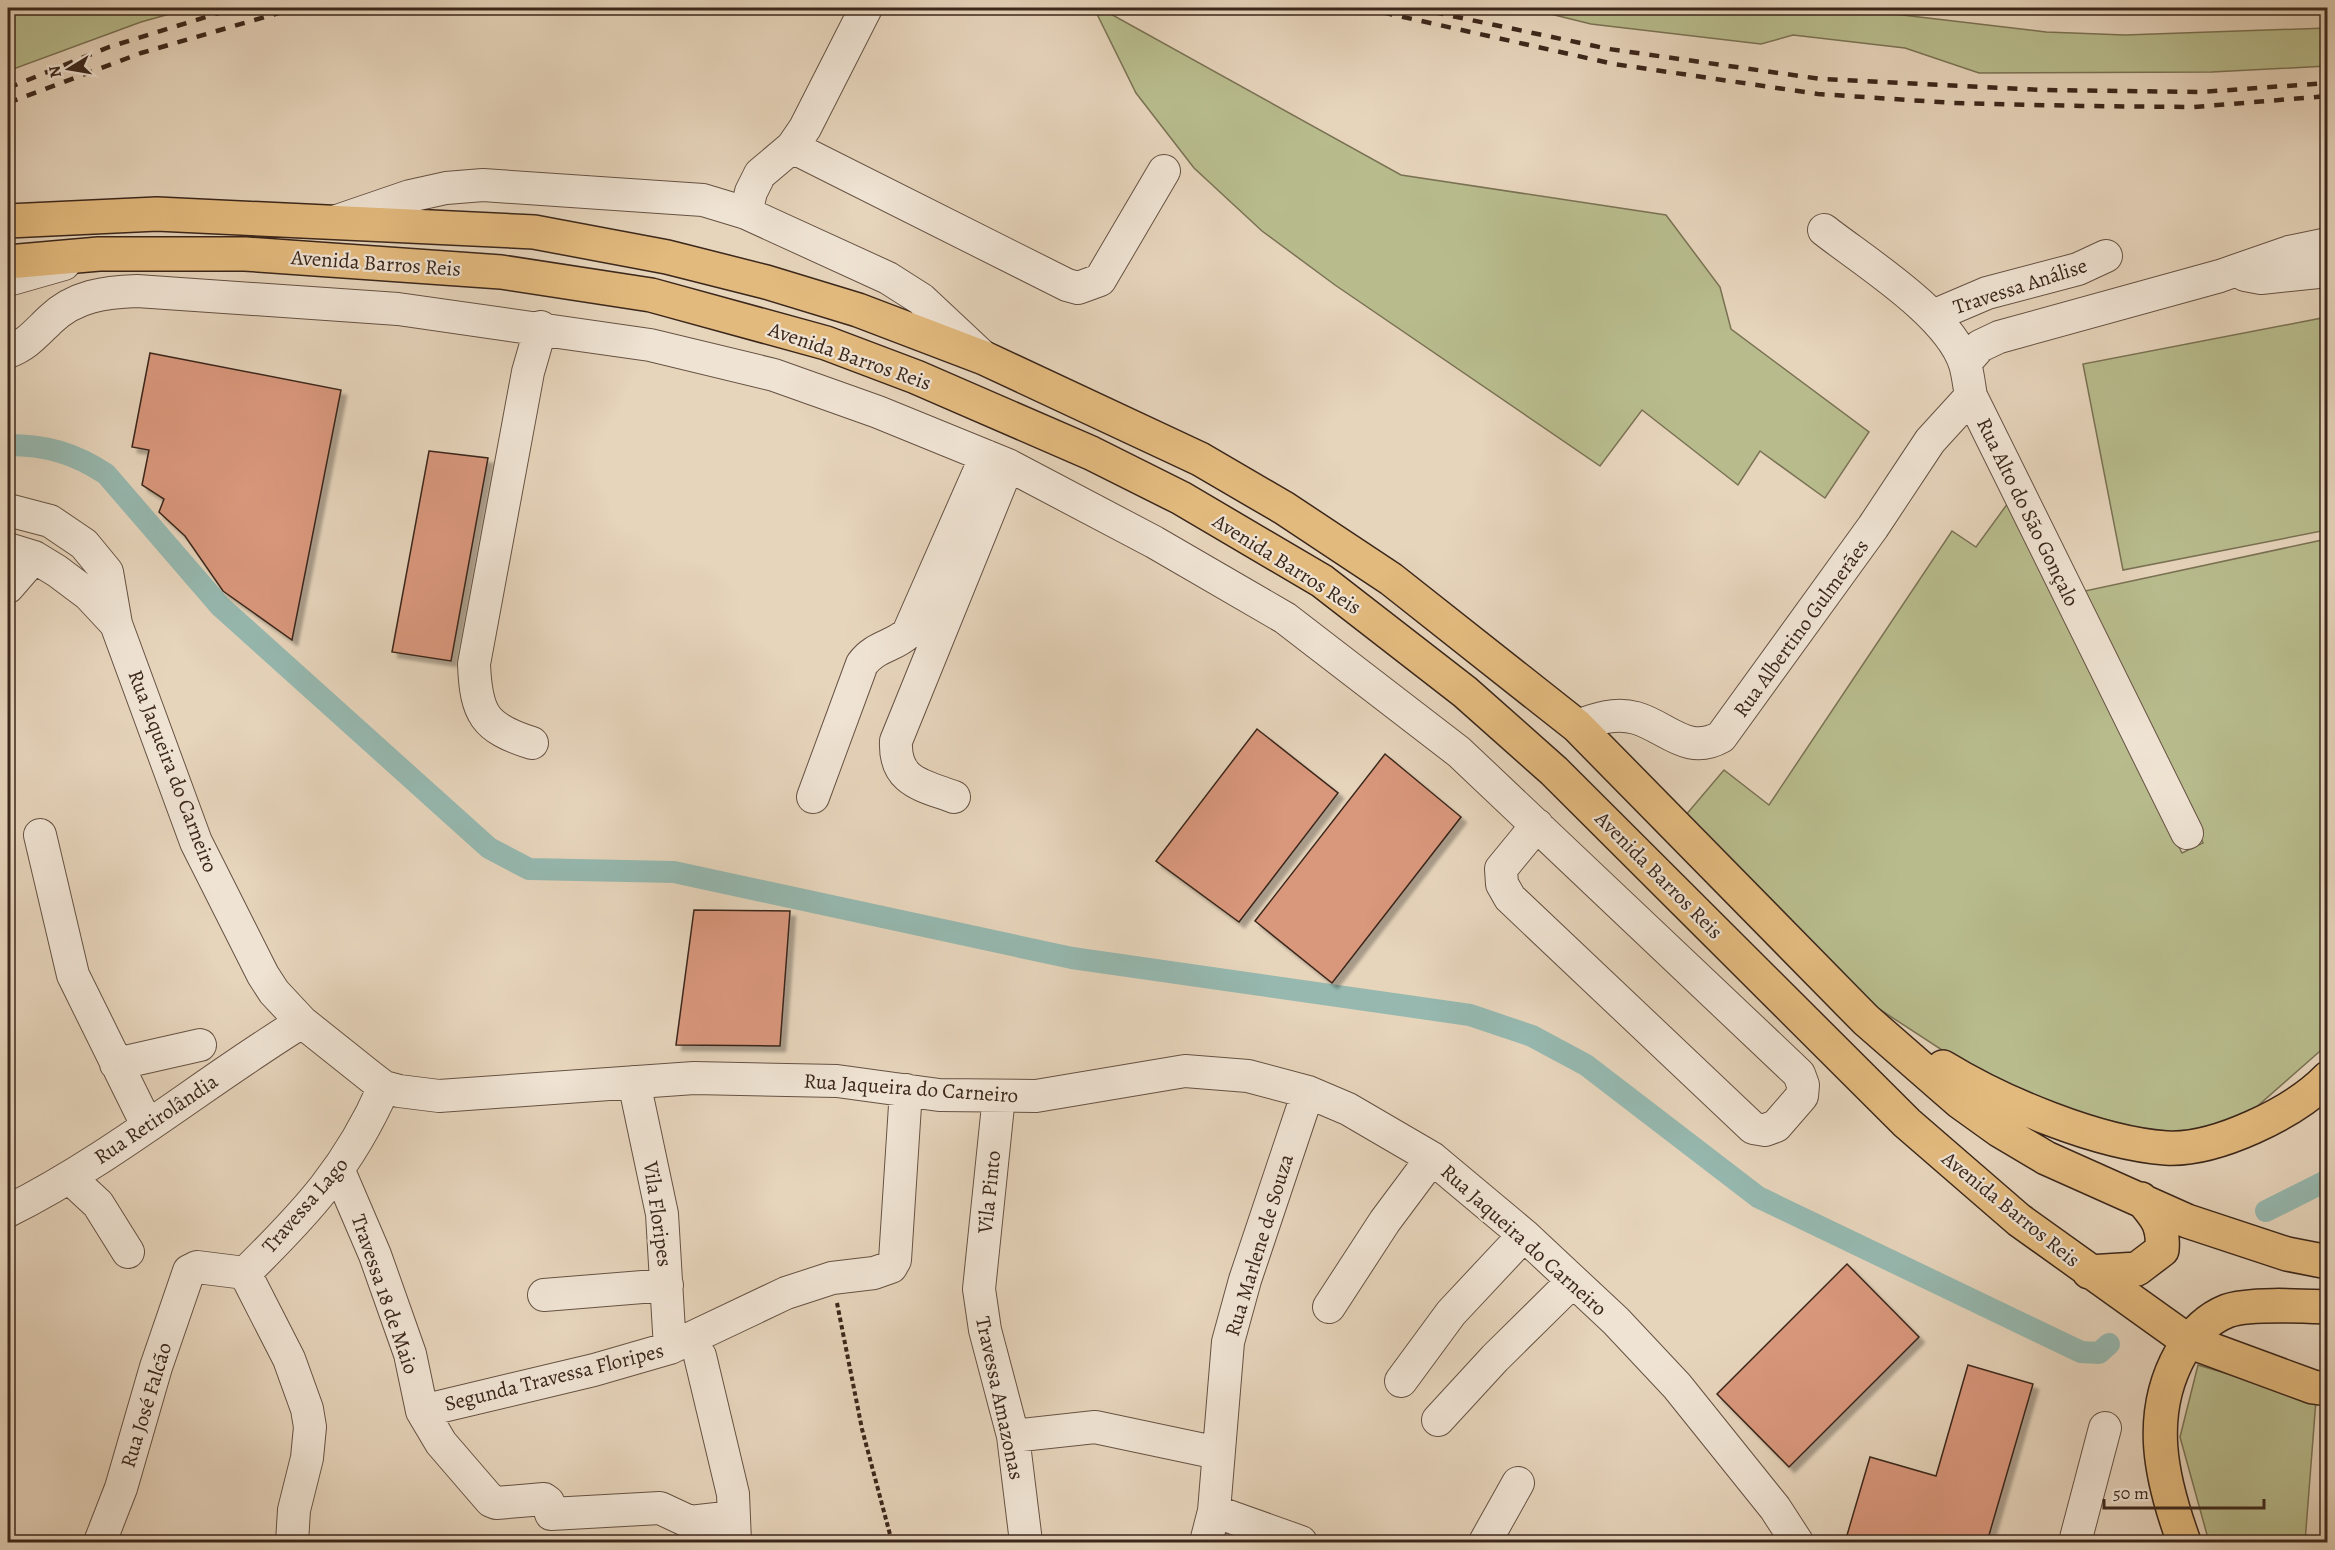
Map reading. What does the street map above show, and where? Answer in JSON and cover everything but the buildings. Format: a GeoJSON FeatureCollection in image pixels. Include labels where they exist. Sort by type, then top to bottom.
{"type":"FeatureCollection","features":[{"type":"Feature","properties":{"kind":"main road","name":"Avenida Barros Reis"},"geometry":{"type":"LineString","coordinates":[[8,221],[157,214],[534,232],[667,256],[766,282],[858,310],[984,358],[1200,459],[1284,508],[1391,579],[1577,726],[1866,1020],[1960,1102],[1999,1130],[2046,1158],[2187,1221],[2288,1254],[2328,1262]]}},
{"type":"Feature","properties":{"kind":"main road","name":"Avenida Barros Reis"},"geometry":{"type":"LineString","coordinates":[[8,262],[99,254],[244,254],[358,260],[501,272],[651,295],[826,343],[916,377],[1091,453],[1181,498],[1322,582],[1465,692],[1554,771],[1907,1123],[2019,1220],[2188,1341],[2313,1387],[2328,1389]]}},
{"type":"Feature","properties":{"kind":"main road"},"geometry":{"type":"LineString","coordinates":[[1866,1020],[1978,1088],[2074,1126],[2121,1140],[2168,1148],[2209,1143],[2259,1125],[2328,1078]]}},
{"type":"Feature","properties":{"kind":"main road"},"geometry":{"type":"LineString","coordinates":[[2089,1272],[2137,1269],[2162,1250],[2163,1233],[2159,1219],[2141,1199]]}},
{"type":"Feature","properties":{"kind":"main road"},"geometry":{"type":"LineString","coordinates":[[2184,1542],[2173,1513],[2162,1463],[2161,1422],[2164,1389],[2188,1341],[2208,1322],[2229,1310],[2328,1307]]}},
{"type":"Feature","properties":{"kind":"street"},"geometry":{"type":"LineString","coordinates":[[746,213],[751,192],[760,174],[792,147],[805,128],[866,8]]}},
{"type":"Feature","properties":{"kind":"street"},"geometry":{"type":"LineString","coordinates":[[792,147],[1067,285],[1078,288],[1100,280],[1164,171]]}},
{"type":"Feature","properties":{"kind":"street"},"geometry":{"type":"LineString","coordinates":[[329,224],[410,196],[446,188],[483,185],[703,200],[746,213],[888,278],[921,299],[984,358]]}},
{"type":"Feature","properties":{"kind":"street","name":"Rua Alto do São Gonçalo"},"geometry":{"type":"LineString","coordinates":[[1824,230],[1934,315],[1953,340],[1965,363],[1971,396],[2187,833]]}},
{"type":"Feature","properties":{"kind":"street"},"geometry":{"type":"LineString","coordinates":[[1965,363],[1980,346],[1999,338],[2119,306],[2289,252],[2328,244]]}},
{"type":"Feature","properties":{"kind":"street"},"geometry":{"type":"LineString","coordinates":[[8,280],[99,254]]}},
{"type":"Feature","properties":{"kind":"street","name":"Travessa Análise"},"geometry":{"type":"LineString","coordinates":[[1934,315],[1987,293],[2078,269],[2106,256]]}},
{"type":"Feature","properties":{"kind":"street"},"geometry":{"type":"LineString","coordinates":[[2236,270],[2247,276],[2261,278],[2328,271]]}},
{"type":"Feature","properties":{"kind":"street"},"geometry":{"type":"LineString","coordinates":[[8,352],[22,347],[68,306],[105,292],[137,291],[398,309],[541,327],[650,345],[774,375],[878,412],[997,461],[1154,542],[1286,618],[1459,752],[1537,825],[1799,1074],[1803,1085],[1802,1096],[1776,1126],[1765,1130],[1753,1128],[1510,898],[1502,884],[1501,869],[1537,825]]}},
{"type":"Feature","properties":{"kind":"street"},"geometry":{"type":"LineString","coordinates":[[532,743],[503,734],[484,717],[475,693],[474,664],[528,372],[541,327]]}},
{"type":"Feature","properties":{"kind":"street","name":"Rua Albertino Gulmerães"},"geometry":{"type":"LineString","coordinates":[[1577,726],[1602,717],[1624,717],[1635,718],[1692,744],[1710,743],[1721,737],[1874,527],[1930,441],[1971,396]]}},
{"type":"Feature","properties":{"kind":"street"},"geometry":{"type":"LineString","coordinates":[[954,797],[910,780],[898,763],[897,741],[997,461]]}},
{"type":"Feature","properties":{"kind":"street"},"geometry":{"type":"LineString","coordinates":[[813,797],[862,664],[877,649],[898,642],[908,633],[997,461]]}},
{"type":"Feature","properties":{"kind":"street","name":"Rua Jaqueira do Carneiro"},"geometry":{"type":"LineString","coordinates":[[8,510],[50,522],[84,544],[107,572],[116,624],[196,842],[263,975],[274,992],[302,1022],[346,1060],[384,1087],[439,1096],[694,1078],[837,1081],[939,1095],[999,1096],[1064,1094],[1185,1071],[1248,1076],[1308,1092],[1348,1109],[1432,1158],[1524,1235],[1616,1322],[1677,1386],[1775,1508],[1797,1542]]}},
{"type":"Feature","properties":{"kind":"street"},"geometry":{"type":"LineString","coordinates":[[8,587],[21,553]]}},
{"type":"Feature","properties":{"kind":"street","name":"Rua Jaqueira do Carneiro"},"geometry":{"type":"LineString","coordinates":[[21,553],[89,595],[116,624]]}},
{"type":"Feature","properties":{"kind":"street"},"geometry":{"type":"LineString","coordinates":[[40,835],[73,975],[147,1125]]}},
{"type":"Feature","properties":{"kind":"street","name":"Rua Retirolândia"},"geometry":{"type":"LineString","coordinates":[[8,1211],[70,1178],[195,1094],[235,1063],[302,1022]]}},
{"type":"Feature","properties":{"kind":"street"},"geometry":{"type":"LineString","coordinates":[[116,1064],[200,1045]]}},
{"type":"Feature","properties":{"kind":"street","name":"Vila Floripes"},"geometry":{"type":"LineString","coordinates":[[634,1082],[662,1214],[670,1348]]}},
{"type":"Feature","properties":{"kind":"street","name":"Travessa Lago"},"geometry":{"type":"LineString","coordinates":[[193,1268],[244,1272],[296,1222],[339,1171],[368,1124],[384,1087]]}},
{"type":"Feature","properties":{"kind":"street","name":"Segunda Travessa Floripes"},"geometry":{"type":"LineString","coordinates":[[422,1411],[548,1382],[670,1348],[786,1293],[832,1278],[887,1269],[895,1260],[906,1090]]}},
{"type":"Feature","properties":{"kind":"street","name":"Rua Marlene de Souza"},"geometry":{"type":"LineString","coordinates":[[1206,1542],[1214,1511],[1228,1342],[1245,1280],[1308,1092]]}},
{"type":"Feature","properties":{"kind":"street","name":"Vila Pinto"},"geometry":{"type":"LineString","coordinates":[[979,1289],[999,1096]]}},
{"type":"Feature","properties":{"kind":"street"},"geometry":{"type":"LineString","coordinates":[[1329,1307],[1385,1221],[1432,1158]]}},
{"type":"Feature","properties":{"kind":"street","name":"Travessa 18 de Maio"},"geometry":{"type":"LineString","coordinates":[[339,1171],[375,1255],[410,1354],[422,1411],[441,1443],[494,1503],[544,1499],[548,1502],[551,1514],[660,1508],[690,1522],[734,1530]]}},
{"type":"Feature","properties":{"kind":"street"},"geometry":{"type":"LineString","coordinates":[[70,1178],[98,1204],[128,1252]]}},
{"type":"Feature","properties":{"kind":"street"},"geometry":{"type":"LineString","coordinates":[[1401,1381],[1451,1313],[1524,1235]]}},
{"type":"Feature","properties":{"kind":"street","name":"Rua José Falcão"},"geometry":{"type":"LineString","coordinates":[[100,1542],[121,1488],[170,1325],[188,1273],[193,1268]]}},
{"type":"Feature","properties":{"kind":"street"},"geometry":{"type":"LineString","coordinates":[[244,1272],[290,1359],[307,1408],[310,1427],[307,1458],[294,1510],[292,1542]]}},
{"type":"Feature","properties":{"kind":"street"},"geometry":{"type":"LineString","coordinates":[[1438,1420],[1495,1358],[1572,1282]]}},
{"type":"Feature","properties":{"kind":"street"},"geometry":{"type":"LineString","coordinates":[[544,1295],[667,1285]]}},
{"type":"Feature","properties":{"kind":"street","name":"Travessa Amazonas"},"geometry":{"type":"LineString","coordinates":[[979,1289],[985,1330],[1013,1436],[1026,1542]]}},
{"type":"Feature","properties":{"kind":"street"},"geometry":{"type":"LineString","coordinates":[[700,1356],[733,1494],[734,1530]]}},
{"type":"Feature","properties":{"kind":"street"},"geometry":{"type":"LineString","coordinates":[[1013,1436],[1095,1427],[1218,1453]]}},
{"type":"Feature","properties":{"kind":"street"},"geometry":{"type":"LineString","coordinates":[[2076,1542],[2105,1428]]}},
{"type":"Feature","properties":{"kind":"street"},"geometry":{"type":"LineString","coordinates":[[1485,1542],[1518,1483]]}},
{"type":"Feature","properties":{"kind":"street"},"geometry":{"type":"LineString","coordinates":[[1214,1511],[1301,1542]]}},
{"type":"Feature","properties":{"kind":"path"},"geometry":{"type":"LineString","coordinates":[[832,1278],[862,1428],[892,1542]]}},
{"type":"Feature","properties":{"kind":"green space"},"geometry":{"type":"Polygon","coordinates":[[[8,8],[191,8],[141,22],[8,71],[8,8]]]}},
{"type":"Feature","properties":{"kind":"green space"},"geometry":{"type":"Polygon","coordinates":[[[1094,8],[1100,8],[1401,175],[1666,215],[1720,287],[1731,329],[1869,432],[1825,498],[1760,451],[1738,485],[1642,410],[1600,466],[1335,285],[1262,231],[1194,168],[1136,93],[1094,8]]]}},
{"type":"Feature","properties":{"kind":"green space"},"geometry":{"type":"Polygon","coordinates":[[[1526,8],[1843,8],[2046,32],[2125,35],[2327,28],[2327,66],[2212,72],[1979,73],[1905,48],[1793,35],[1761,44],[1591,24],[1526,8]]]}},
{"type":"Feature","properties":{"kind":"green space"},"geometry":{"type":"Polygon","coordinates":[[[2327,317],[2327,530],[2123,570],[2083,364],[2327,317]]]}},
{"type":"Feature","properties":{"kind":"green space"},"geometry":{"type":"Polygon","coordinates":[[[2008,503],[2182,853],[2203,843],[2085,591],[2327,539],[2327,1045],[2245,1117],[2169,1136],[2057,1107],[1985,1078],[1873,1005],[1685,816],[1724,770],[1769,805],[1952,531],[1976,547],[2008,503]]]}},
{"type":"Feature","properties":{"kind":"green space"},"geometry":{"type":"Polygon","coordinates":[[[2198,1365],[2316,1400],[2305,1542],[2209,1542],[2180,1437],[2198,1365]]]}},
{"type":"Feature","properties":{"kind":"waterway"},"geometry":{"type":"LineString","coordinates":[[8,445],[59,452],[83,461],[106,474],[220,606],[489,848],[529,869],[674,872],[1072,958],[1470,1015],[1532,1036],[1586,1065],[1758,1197],[2081,1352],[2099,1353],[2109,1344]]}},
{"type":"Feature","properties":{"kind":"waterway"},"geometry":{"type":"LineString","coordinates":[[2266,1211],[2328,1180]]}},
{"type":"Feature","properties":{"kind":"railway"},"geometry":{"type":"LineString","coordinates":[[8,88],[109,47],[235,8]]}},
{"type":"Feature","properties":{"kind":"railway"},"geometry":{"type":"LineString","coordinates":[[8,103],[141,53],[296,8]]}},
{"type":"Feature","properties":{"kind":"railway"},"geometry":{"type":"LineString","coordinates":[[1363,8],[1614,64],[1818,94],[1954,103],[2194,107],[2328,96]]}},
{"type":"Feature","properties":{"kind":"railway"},"geometry":{"type":"LineString","coordinates":[[1414,8],[1609,49],[1821,79],[2044,90],[2201,92],[2328,83]]}}]}
